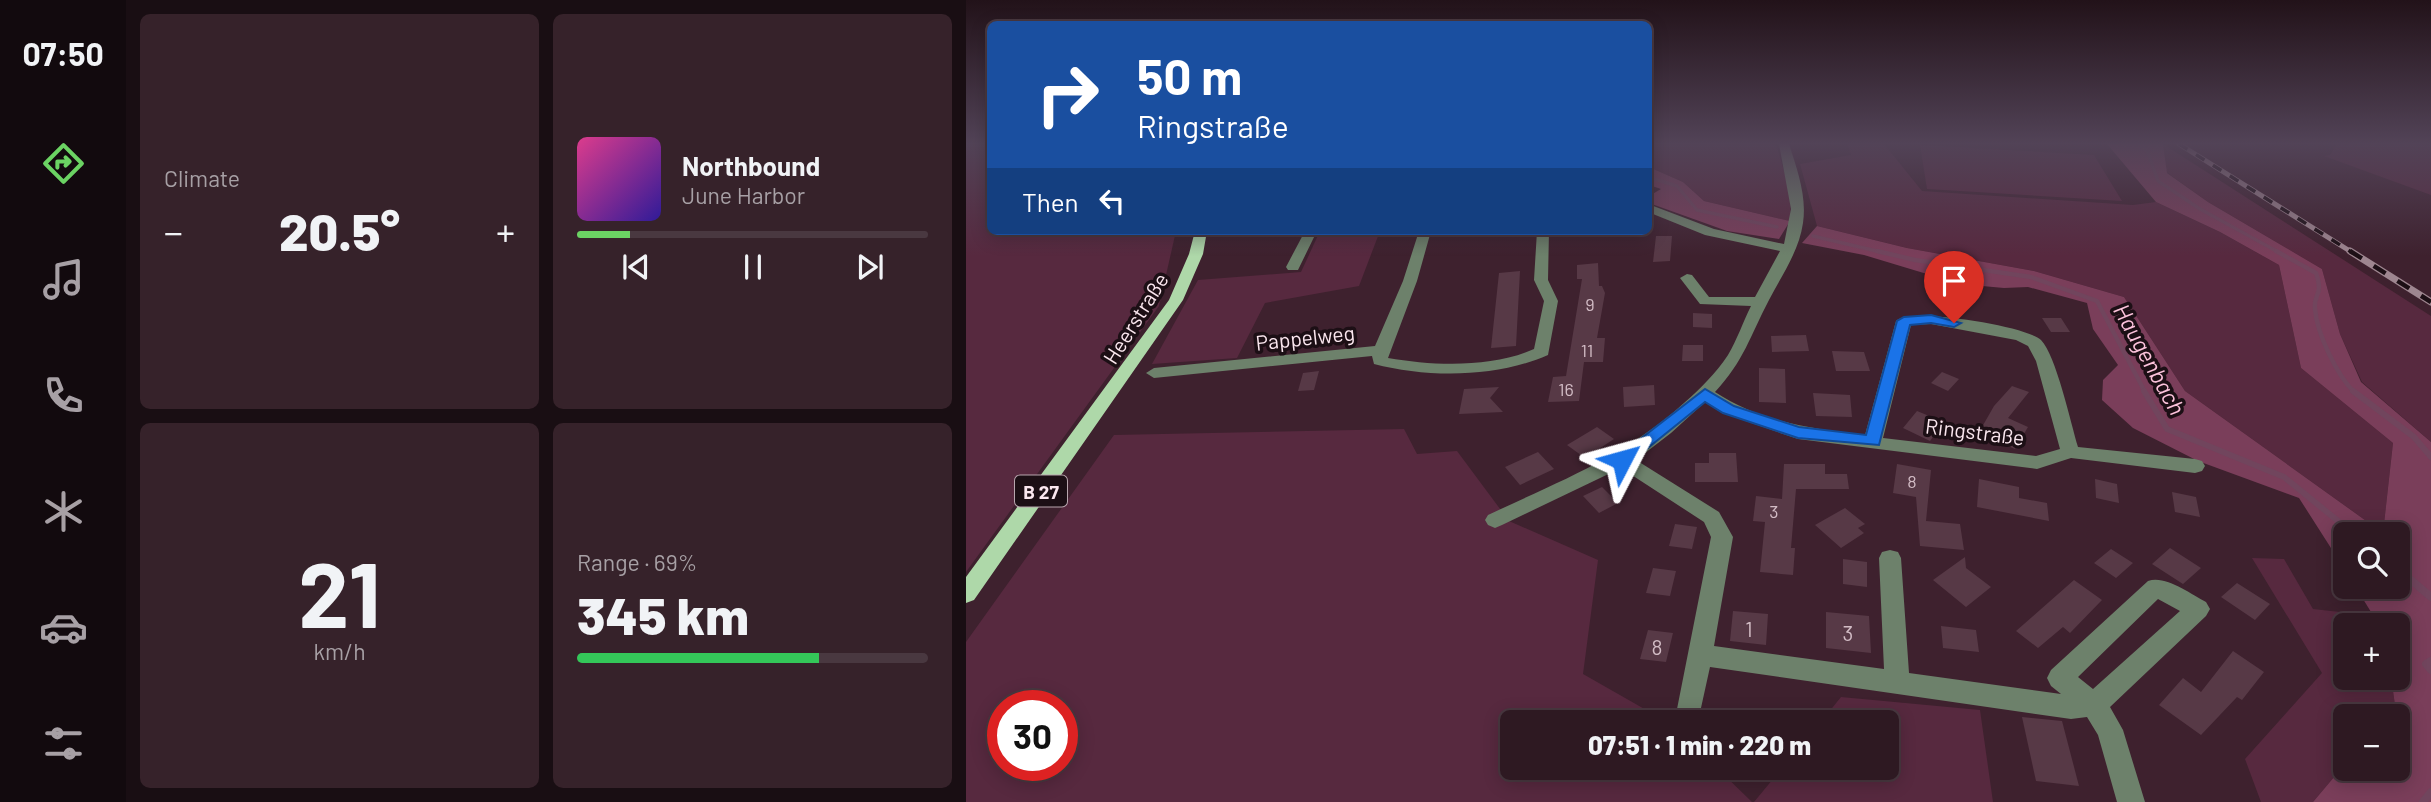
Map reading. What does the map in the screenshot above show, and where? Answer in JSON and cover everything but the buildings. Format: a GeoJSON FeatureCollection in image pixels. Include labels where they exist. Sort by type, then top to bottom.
{"type":"FeatureCollection","features":[{"type":"Feature","properties":{"kind":"main road","name":"Heerstraße"},"geometry":{"type":"LineString","coordinates":[[966,594],[1176,300],[1196,254],[1200,235]]}},
{"type":"Feature","properties":{"kind":"street"},"geometry":{"type":"LineString","coordinates":[[1495,520],[1622,460],[1705,394],[1733,360],[1760,302],[1790,248],[1798,225],[1798,192],[1795,181]]}},
{"type":"Feature","properties":{"kind":"street"},"geometry":{"type":"LineString","coordinates":[[1652,210],[1710,232],[1790,248]]}},
{"type":"Feature","properties":{"kind":"street"},"geometry":{"type":"LineString","coordinates":[[1293,267],[1309,235]]}},
{"type":"Feature","properties":{"kind":"street"},"geometry":{"type":"LineString","coordinates":[[1381,350],[1410,281],[1424,235]]}},
{"type":"Feature","properties":{"kind":"street","name":"Pappelweg"},"geometry":{"type":"LineString","coordinates":[[1154,373],[1381,350],[1380,360],[1405,367],[1469,366],[1531,359],[1542,352],[1550,300],[1541,280],[1543,235]]}},
{"type":"Feature","properties":{"kind":"street"},"geometry":{"type":"LineString","coordinates":[[1686,278],[1705,301],[1760,302]]}},
{"type":"Feature","properties":{"kind":"street"},"geometry":{"type":"LineString","coordinates":[[1873,441],[1904,321],[1931,319],[2020,336],[2035,343],[2045,361],[2070,452]]}},
{"type":"Feature","properties":{"kind":"street","name":"Ringstraße"},"geometry":{"type":"LineString","coordinates":[[1705,394],[1728,409],[1798,433],[2037,463],[2070,452],[2195,466]]}},
{"type":"Feature","properties":{"kind":"street"},"geometry":{"type":"LineString","coordinates":[[1622,460],[1712,517],[1723,537],[1690,709]]}},
{"type":"Feature","properties":{"kind":"street"},"geometry":{"type":"LineString","coordinates":[[1891,558],[1897,682]]}},
{"type":"Feature","properties":{"kind":"street"},"geometry":{"type":"LineString","coordinates":[[1702,655],[2071,707],[2094,705],[2198,609],[2156,587],[2060,678],[2094,705],[2110,730],[2131,802]]}},
{"type":"Feature","properties":{"kind":"shaded area"},"geometry":{"type":"Polygon","coordinates":[[[966,181],[987,181],[987,235],[1175,235],[1159,306],[966,572],[966,181]]]}},
{"type":"Feature","properties":{"kind":"shaded area"},"geometry":{"type":"Polygon","coordinates":[[[1652,181],[1682,181],[1704,201],[1790,221],[1779,239],[1727,231],[1652,204],[1652,194],[1661,189],[1652,186],[1652,181]]]}},
{"type":"Feature","properties":{"kind":"shaded area"},"geometry":{"type":"Polygon","coordinates":[[[1787,181],[1791,195],[1790,221],[1704,201],[1683,182],[1787,181]]]}},
{"type":"Feature","properties":{"kind":"shaded area"},"geometry":{"type":"Polygon","coordinates":[[[1805,181],[1914,181],[1922,191],[2133,205],[2156,202],[2220,232],[2279,265],[2301,368],[2393,443],[2384,522],[2368,522],[2185,391],[2124,297],[2034,271],[1907,248],[1817,226],[1805,181]]]}},
{"type":"Feature","properties":{"kind":"shaded area"},"geometry":{"type":"Polygon","coordinates":[[[1926,181],[2110,181],[2122,201],[1927,189],[1926,181]]]}},
{"type":"Feature","properties":{"kind":"shaded area"},"geometry":{"type":"Polygon","coordinates":[[[2139,181],[2179,181],[2208,202],[2322,269],[2340,334],[2361,382],[2431,442],[2431,802],[2313,802],[2333,778],[2333,781],[2410,781],[2410,704],[2395,704],[2393,690],[2410,690],[2410,613],[2372,613],[2363,599],[2410,599],[2410,522],[2384,522],[2393,443],[2301,368],[2279,265],[2220,232],[2156,202],[2139,181]]]}},
{"type":"Feature","properties":{"kind":"shaded area"},"geometry":{"type":"Polygon","coordinates":[[[2179,181],[2221,181],[2431,316],[2431,442],[2362,382],[2340,334],[2322,269],[2208,202],[2179,181]]]}},
{"type":"Feature","properties":{"kind":"shaded area"},"geometry":{"type":"Polygon","coordinates":[[[2394,181],[2431,181],[2431,195],[2394,181]]]}},
{"type":"Feature","properties":{"kind":"shaded area"},"geometry":{"type":"Polygon","coordinates":[[[1817,226],[1907,248],[2034,271],[2124,297],[2185,391],[2368,522],[2333,522],[2333,551],[2299,498],[2198,461],[2133,428],[2102,400],[2103,380],[2118,365],[2093,329],[2087,303],[2028,287],[1960,284],[1864,255],[1802,243],[1817,226]]]}},
{"type":"Feature","properties":{"kind":"shaded area"},"geometry":{"type":"Polygon","coordinates":[[[1318,235],[1378,235],[1359,286],[1265,303],[1237,358],[1152,364],[1198,280],[1301,272],[1318,235]]]}},
{"type":"Feature","properties":{"kind":"shaded area"},"geometry":{"type":"Polygon","coordinates":[[[1404,429],[1417,454],[1457,451],[1509,521],[1598,560],[1583,674],[1646,710],[1500,710],[1500,780],[1729,780],[1752,802],[966,802],[966,642],[1114,435],[1404,429]]]}},
{"type":"Feature","properties":{"kind":"shaded area"},"geometry":{"type":"Polygon","coordinates":[[[2252,558],[2284,559],[2313,609],[2349,613],[2333,613],[2333,690],[2393,690],[2395,704],[2333,704],[2333,778],[2313,802],[2261,802],[2245,759],[2322,673],[2252,558]]]}},
{"type":"Feature","properties":{"kind":"shaded area"},"geometry":{"type":"Polygon","coordinates":[[[1841,697],[1980,710],[1993,802],[1754,802],[1772,780],[1899,780],[1899,710],[1830,710],[1841,697]]]}},
{"type":"Feature","properties":{"kind":"waterway","name":"Haugenbach"},"geometry":{"type":"LineString","coordinates":[[1662,181],[1677,186],[1697,210],[1777,227]]}},
{"type":"Feature","properties":{"kind":"waterway"},"geometry":{"type":"LineString","coordinates":[[2159,181],[2200,209],[2280,253]]}},
{"type":"Feature","properties":{"kind":"waterway","name":"Haugenbach"},"geometry":{"type":"LineString","coordinates":[[1813,236],[1885,253]]}},
{"type":"Feature","properties":{"kind":"waterway","name":"Haugenbach"},"geometry":{"type":"LineString","coordinates":[[1877,251],[1915,260],[2031,277],[2097,301],[2145,392]]}},
{"type":"Feature","properties":{"kind":"waterway"},"geometry":{"type":"LineString","coordinates":[[2276,251],[2316,273],[2319,291],[2315,309],[2320,330],[2335,365],[2353,391]]}},
{"type":"Feature","properties":{"kind":"waterway","name":"Haugenbach"},"geometry":{"type":"LineString","coordinates":[[2144,391],[2167,429],[2284,477],[2339,522]]}},
{"type":"Feature","properties":{"kind":"waterway"},"geometry":{"type":"LineString","coordinates":[[2353,391],[2414,437],[2431,457]]}},
{"type":"Feature","properties":{"kind":"waterway","name":"Haugenbach"},"geometry":{"type":"LineString","coordinates":[[2410,579],[2431,597]]}},
{"type":"Feature","properties":{"kind":"waterway"},"geometry":{"type":"LineString","coordinates":[[2431,661],[2426,664],[2431,670]]}},
{"type":"Feature","properties":{"kind":"waterway"},"geometry":{"type":"LineString","coordinates":[[2423,802],[2431,792]]}},
{"type":"Feature","properties":{"kind":"railway"},"geometry":{"type":"LineString","coordinates":[[2239,181],[2353,253]]}},
{"type":"Feature","properties":{"kind":"railway"},"geometry":{"type":"LineString","coordinates":[[2350,251],[2431,302]]}},
{"type":"Feature","properties":{"kind":"route"},"geometry":{"type":"LineString","coordinates":[[1622,460],[1705,394],[1728,409],[1798,433],[1873,441],[1904,321],[1931,319],[1954,323]]}}]}
